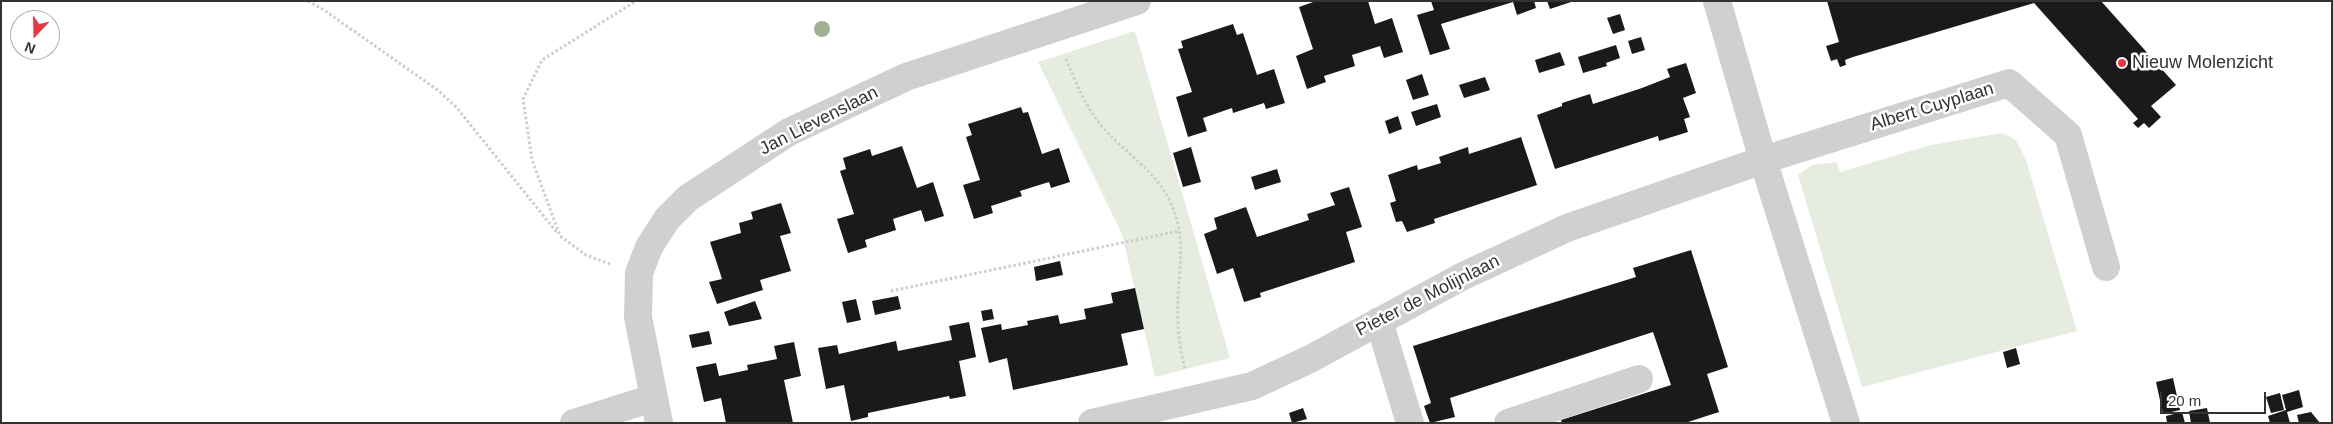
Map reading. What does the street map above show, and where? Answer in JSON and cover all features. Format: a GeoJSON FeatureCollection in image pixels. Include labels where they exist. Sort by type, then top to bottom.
{"type":"FeatureCollection","features":[{"type":"Feature","properties":{"kind":"street","name":"Jan Lievenslaan"},"geometry":{"type":"LineString","coordinates":[[656,410],[638,316],[639,273],[649,247],[667,219],[688,198],[789,132],[906,77],[1137,1]]}},
{"type":"Feature","properties":{"kind":"street"},"geometry":{"type":"LineString","coordinates":[[1718,1],[1763,160],[1846,423]]}},
{"type":"Feature","properties":{"kind":"street","name":"Albert Cuyplaan"},"geometry":{"type":"LineString","coordinates":[[1763,160],[2009,83],[2068,135],[2106,267]]}},
{"type":"Feature","properties":{"kind":"street","name":"Pieter de Molijnlaan"},"geometry":{"type":"LineString","coordinates":[[1092,423],[1252,386],[1310,359],[1463,276],[1567,228],[1763,160]]}},
{"type":"Feature","properties":{"kind":"street"},"geometry":{"type":"LineString","coordinates":[[1379,321],[1410,423]]}},
{"type":"Feature","properties":{"kind":"street"},"geometry":{"type":"LineString","coordinates":[[1508,423],[1639,380]]}},
{"type":"Feature","properties":{"kind":"street"},"geometry":{"type":"LineString","coordinates":[[574,423],[656,410]]}},
{"type":"Feature","properties":{"kind":"path"},"geometry":{"type":"LineString","coordinates":[[308,1],[324,10],[439,91],[457,108],[560,236],[586,255]]}},
{"type":"Feature","properties":{"kind":"path"},"geometry":{"type":"LineString","coordinates":[[560,236],[532,160],[523,99],[542,60],[636,1]]}},
{"type":"Feature","properties":{"kind":"path"},"geometry":{"type":"LineString","coordinates":[[1054,28],[1084,103],[1105,129],[1158,181],[1172,206],[1179,231],[1182,258],[1178,301],[1180,348],[1193,401]]}},
{"type":"Feature","properties":{"kind":"path"},"geometry":{"type":"LineString","coordinates":[[891,291],[1179,231]]}},
{"type":"Feature","properties":{"kind":"shaded area"},"geometry":{"type":"Polygon","coordinates":[[[1135,31],[1230,358],[1155,377],[1122,234],[1038,62],[1135,31]]]}},
{"type":"Feature","properties":{"kind":"shaded area"},"geometry":{"type":"Polygon","coordinates":[[[2002,133],[2016,140],[2026,160],[2077,331],[1862,387],[1798,175],[1812,165],[1837,162],[1840,172],[1931,145],[2002,133]]]}},
{"type":"Feature","properties":{"kind":"building"},"geometry":{"type":"Polygon","coordinates":[[[1316,1],[1368,1],[1375,24],[1392,18],[1403,52],[1384,58],[1380,46],[1352,55],[1355,66],[1324,76],[1326,82],[1307,89],[1296,56],[1313,49],[1299,7],[1316,1]]]}},
{"type":"Feature","properties":{"kind":"building"},"geometry":{"type":"Polygon","coordinates":[[[1431,1],[1534,1],[1536,8],[1517,15],[1513,2],[1441,24],[1450,49],[1430,55],[1417,15],[1434,10],[1431,1]]]}},
{"type":"Feature","properties":{"kind":"building"},"geometry":{"type":"Polygon","coordinates":[[[1547,1],[1571,1],[1571,2],[1550,9],[1547,1]]]}},
{"type":"Feature","properties":{"kind":"building","name":"Nieuw Molenzicht"},"geometry":{"type":"Polygon","coordinates":[[[1827,1],[2101,1],[2176,85],[2151,106],[2161,117],[2149,128],[2144,123],[2138,128],[2133,123],[2138,119],[2034,3],[1853,57],[1845,60],[1846,65],[1840,67],[1837,59],[1831,61],[1826,46],[1839,42],[1827,1]]]}},
{"type":"Feature","properties":{"kind":"building"},"geometry":{"type":"Polygon","coordinates":[[[1620,14],[1625,30],[1613,34],[1607,18],[1620,14]]]}},
{"type":"Feature","properties":{"kind":"building"},"geometry":{"type":"Polygon","coordinates":[[[1233,24],[1237,35],[1243,33],[1257,75],[1274,69],[1285,103],[1266,109],[1264,103],[1233,113],[1232,108],[1203,118],[1207,131],[1188,137],[1176,97],[1192,92],[1178,49],[1183,48],[1181,41],[1233,24]]]}},
{"type":"Feature","properties":{"kind":"building"},"geometry":{"type":"Polygon","coordinates":[[[1641,37],[1645,50],[1632,54],[1628,41],[1641,37]]]}},
{"type":"Feature","properties":{"kind":"building"},"geometry":{"type":"Polygon","coordinates":[[[1616,45],[1620,58],[1606,63],[1607,66],[1583,73],[1578,57],[1616,45]]]}},
{"type":"Feature","properties":{"kind":"building"},"geometry":{"type":"Polygon","coordinates":[[[1560,52],[1565,65],[1539,73],[1535,60],[1560,52]]]}},
{"type":"Feature","properties":{"kind":"building"},"geometry":{"type":"Polygon","coordinates":[[[1686,63],[1696,93],[1683,98],[1690,117],[1684,119],[1688,132],[1659,141],[1658,136],[1555,169],[1537,115],[1562,106],[1562,103],[1590,94],[1593,104],[1642,88],[1670,77],[1667,69],[1686,63]]]}},
{"type":"Feature","properties":{"kind":"building"},"geometry":{"type":"Polygon","coordinates":[[[1422,74],[1429,95],[1413,100],[1406,80],[1422,74]]]}},
{"type":"Feature","properties":{"kind":"building"},"geometry":{"type":"Polygon","coordinates":[[[1485,77],[1490,90],[1464,98],[1459,85],[1485,77]]]}},
{"type":"Feature","properties":{"kind":"building"},"geometry":{"type":"Polygon","coordinates":[[[1437,104],[1441,117],[1416,126],[1411,112],[1437,104]]]}},
{"type":"Feature","properties":{"kind":"building"},"geometry":{"type":"Polygon","coordinates":[[[1021,107],[1023,113],[1028,112],[1042,154],[1059,148],[1070,182],[1051,188],[1049,182],[1020,191],[1022,196],[991,206],[993,213],[974,219],[963,185],[980,180],[966,137],[972,135],[968,124],[1021,107]]]}},
{"type":"Feature","properties":{"kind":"building"},"geometry":{"type":"Polygon","coordinates":[[[1398,116],[1402,129],[1389,134],[1385,121],[1398,116]]]}},
{"type":"Feature","properties":{"kind":"building"},"geometry":{"type":"Polygon","coordinates":[[[1521,137],[1537,185],[1434,219],[1435,223],[1407,232],[1402,221],[1396,222],[1390,203],[1396,201],[1388,175],[1417,165],[1418,170],[1441,163],[1439,157],[1468,147],[1469,154],[1521,137]]]}},
{"type":"Feature","properties":{"kind":"building"},"geometry":{"type":"Polygon","coordinates":[[[902,146],[917,188],[933,182],[944,216],[925,222],[921,210],[893,219],[896,230],[865,240],[867,247],[848,253],[837,219],[854,214],[840,171],[846,169],[843,158],[870,149],[872,156],[902,146]]]}},
{"type":"Feature","properties":{"kind":"building"},"geometry":{"type":"Polygon","coordinates":[[[1191,147],[1201,182],[1183,187],[1173,153],[1191,147]]]}},
{"type":"Feature","properties":{"kind":"building"},"geometry":{"type":"Polygon","coordinates":[[[1277,169],[1281,182],[1255,190],[1251,177],[1277,169]]]}},
{"type":"Feature","properties":{"kind":"building"},"geometry":{"type":"Polygon","coordinates":[[[1349,187],[1362,227],[1346,232],[1355,262],[1260,293],[1261,297],[1244,302],[1233,268],[1217,274],[1204,234],[1217,229],[1214,218],[1246,207],[1257,237],[1309,220],[1307,214],[1335,205],[1330,193],[1349,187]]]}},
{"type":"Feature","properties":{"kind":"building"},"geometry":{"type":"Polygon","coordinates":[[[781,203],[791,233],[780,236],[791,271],[760,280],[763,290],[717,304],[709,282],[722,279],[710,242],[741,233],[739,223],[753,219],[751,212],[781,203]]]}},
{"type":"Feature","properties":{"kind":"building"},"geometry":{"type":"Polygon","coordinates":[[[1691,250],[1728,367],[1707,374],[1719,412],[1685,423],[1562,423],[1561,420],[1671,385],[1653,332],[1450,398],[1455,417],[1430,423],[1424,406],[1431,403],[1413,346],[1636,277],[1633,268],[1691,250]]]}},
{"type":"Feature","properties":{"kind":"building"},"geometry":{"type":"Polygon","coordinates":[[[1060,261],[1063,275],[1036,281],[1034,267],[1060,261]]]}},
{"type":"Feature","properties":{"kind":"building"},"geometry":{"type":"Polygon","coordinates":[[[1135,288],[1144,329],[1121,334],[1128,365],[1013,390],[1007,358],[989,363],[981,328],[1001,324],[1002,330],[1028,325],[1027,321],[1058,315],[1060,324],[1086,319],[1084,309],[1113,303],[1111,293],[1135,288]]]}},
{"type":"Feature","properties":{"kind":"building"},"geometry":{"type":"Polygon","coordinates":[[[898,296],[901,309],[875,315],[872,301],[898,296]]]}},
{"type":"Feature","properties":{"kind":"building"},"geometry":{"type":"Polygon","coordinates":[[[856,299],[861,320],[847,323],[842,302],[856,299]]]}},
{"type":"Feature","properties":{"kind":"building"},"geometry":{"type":"Polygon","coordinates":[[[755,301],[762,319],[729,326],[724,312],[755,301]]]}},
{"type":"Feature","properties":{"kind":"building"},"geometry":{"type":"Polygon","coordinates":[[[992,309],[994,319],[983,321],[981,311],[992,309]]]}},
{"type":"Feature","properties":{"kind":"building"},"geometry":{"type":"Polygon","coordinates":[[[969,322],[976,357],[959,361],[966,396],[950,399],[949,396],[868,413],[868,417],[851,421],[844,385],[826,389],[818,348],[837,345],[839,354],[896,341],[898,351],[952,340],[949,326],[969,322]]]}},
{"type":"Feature","properties":{"kind":"building"},"geometry":{"type":"Polygon","coordinates":[[[709,331],[712,344],[692,348],[689,335],[709,331]]]}},
{"type":"Feature","properties":{"kind":"building"},"geometry":{"type":"Polygon","coordinates":[[[794,342],[801,376],[784,380],[793,423],[726,423],[721,398],[704,402],[696,367],[716,363],[719,376],[748,370],[747,365],[777,359],[774,346],[794,342]]]}},
{"type":"Feature","properties":{"kind":"building"},"geometry":{"type":"Polygon","coordinates":[[[2016,348],[2020,364],[2007,368],[2003,352],[2016,348]]]}},
{"type":"Feature","properties":{"kind":"building"},"geometry":{"type":"Polygon","coordinates":[[[2173,378],[2180,410],[2163,414],[2156,382],[2173,378]]]}},
{"type":"Feature","properties":{"kind":"building"},"geometry":{"type":"Polygon","coordinates":[[[2299,390],[2303,407],[2287,412],[2290,423],[2270,423],[2268,416],[2286,410],[2282,395],[2299,390]]]}},
{"type":"Feature","properties":{"kind":"building"},"geometry":{"type":"Polygon","coordinates":[[[2280,393],[2284,410],[2271,413],[2266,397],[2280,393]]]}},
{"type":"Feature","properties":{"kind":"building"},"geometry":{"type":"Polygon","coordinates":[[[1303,408],[1307,419],[1292,423],[1289,413],[1303,408]]]}},
{"type":"Feature","properties":{"kind":"building"},"geometry":{"type":"Polygon","coordinates":[[[2207,408],[2210,423],[2191,423],[2189,411],[2207,408]]]}},
{"type":"Feature","properties":{"kind":"building"},"geometry":{"type":"Polygon","coordinates":[[[2182,412],[2185,423],[2167,423],[2166,416],[2182,412]]]}},
{"type":"Feature","properties":{"kind":"building"},"geometry":{"type":"Polygon","coordinates":[[[2311,412],[2320,423],[2299,423],[2297,415],[2311,412]]]}},
{"type":"Feature","properties":{"kind":"place","name":"Nieuw Molenzicht"},"geometry":{"type":"Point","coordinates":[2122,63]}}]}
